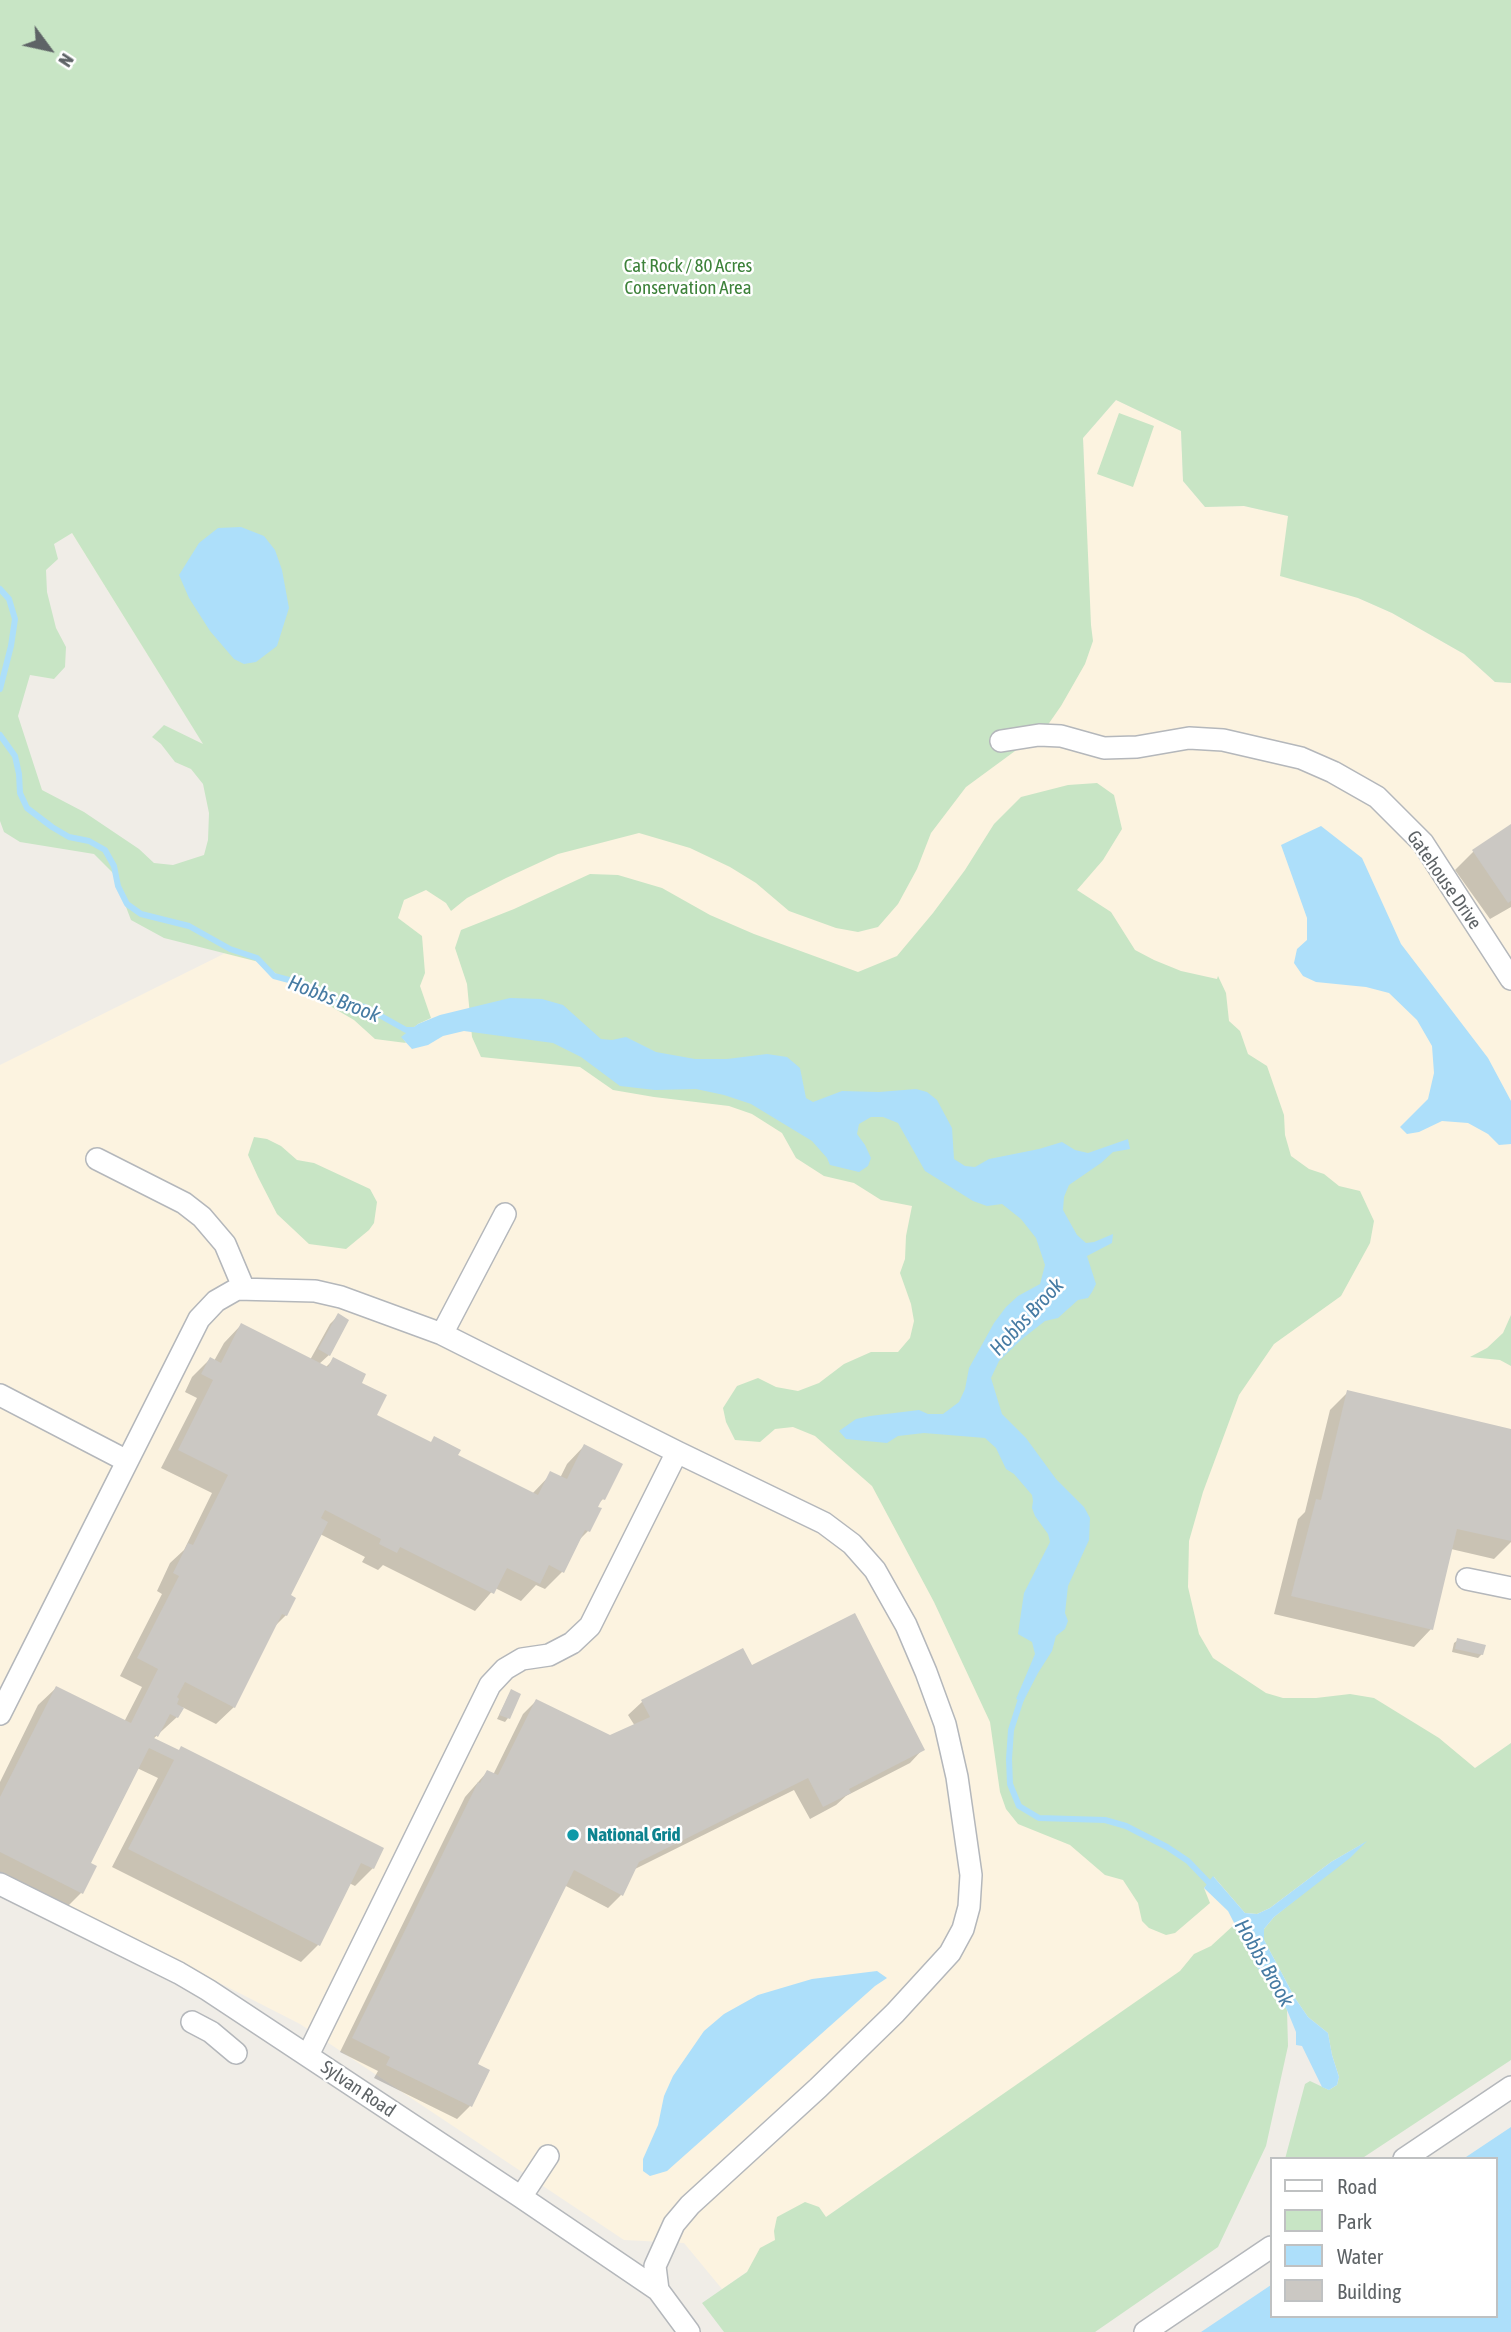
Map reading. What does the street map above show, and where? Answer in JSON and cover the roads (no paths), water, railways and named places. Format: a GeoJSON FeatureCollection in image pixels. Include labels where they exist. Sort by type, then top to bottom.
{"type":"FeatureCollection","features":[{"type":"Feature","properties":{"kind":"street","name":"Gatehouse Drive"},"geometry":{"type":"LineString","coordinates":[[1001,741],[1039,735],[1061,736],[1104,748],[1137,747],[1189,738],[1223,740],[1301,758],[1333,772],[1377,797],[1423,843],[1511,979]]}},
{"type":"Feature","properties":{"kind":"street"},"geometry":{"type":"LineString","coordinates":[[97,1159],[184,1203],[202,1217],[225,1244],[244,1289]]}},
{"type":"Feature","properties":{"kind":"street"},"geometry":{"type":"LineString","coordinates":[[442,1334],[505,1214]]}},
{"type":"Feature","properties":{"kind":"street"},"geometry":{"type":"LineString","coordinates":[[0,1714],[199,1319],[216,1301],[237,1289],[315,1291],[341,1297],[442,1334],[824,1523],[852,1544],[875,1570],[906,1625],[945,1724],[957,1777],[971,1875],[969,1907],[963,1929],[950,1954],[927,1980],[856,2052],[690,2205],[674,2224],[655,2266],[658,2290]]}},
{"type":"Feature","properties":{"kind":"street"},"geometry":{"type":"LineString","coordinates":[[0,1395],[127,1461]]}},
{"type":"Feature","properties":{"kind":"street"},"geometry":{"type":"LineString","coordinates":[[308,2055],[490,1685],[505,1669],[522,1659],[549,1655],[572,1643],[590,1626],[677,1452]]}},
{"type":"Feature","properties":{"kind":"street"},"geometry":{"type":"LineString","coordinates":[[1467,1579],[1511,1588]]}},
{"type":"Feature","properties":{"kind":"street","name":"Sylvan Road"},"geometry":{"type":"LineString","coordinates":[[0,1884],[179,1973],[308,2055],[658,2290],[689,2332]]}},
{"type":"Feature","properties":{"kind":"street"},"geometry":{"type":"LineString","coordinates":[[192,2022],[211,2032],[236,2053]]}},
{"type":"Feature","properties":{"kind":"street"},"geometry":{"type":"LineString","coordinates":[[1407,2157],[1511,2087]]}},
{"type":"Feature","properties":{"kind":"street"},"geometry":{"type":"LineString","coordinates":[[521,2197],[548,2157]]}},
{"type":"Feature","properties":{"kind":"street"},"geometry":{"type":"LineString","coordinates":[[1145,2332],[1270,2248]]}},
{"type":"Feature","properties":{"kind":"water"},"geometry":{"type":"Polygon","coordinates":[[[241,527],[264,536],[275,550],[282,570],[289,608],[277,646],[256,662],[244,664],[234,659],[210,631],[189,598],[179,575],[199,543],[218,528],[241,527]]]}},
{"type":"Feature","properties":{"kind":"water"},"geometry":{"type":"Polygon","coordinates":[[[1321,826],[1362,858],[1401,944],[1488,1058],[1511,1101],[1511,1144],[1499,1145],[1488,1134],[1468,1123],[1442,1121],[1419,1132],[1407,1134],[1400,1127],[1428,1099],[1434,1073],[1432,1046],[1417,1020],[1389,993],[1366,987],[1316,982],[1303,976],[1294,963],[1297,949],[1307,940],[1307,918],[1281,845],[1321,826]]]}},
{"type":"Feature","properties":{"kind":"water"},"geometry":{"type":"Polygon","coordinates":[[[510,998],[542,999],[563,1005],[601,1039],[626,1037],[656,1052],[695,1059],[727,1059],[767,1054],[787,1057],[800,1068],[806,1098],[813,1102],[842,1091],[916,1089],[927,1092],[937,1100],[952,1128],[954,1159],[965,1166],[975,1167],[989,1159],[1062,1142],[1075,1150],[1088,1153],[1128,1139],[1130,1149],[1113,1152],[1069,1185],[1064,1197],[1063,1210],[1077,1235],[1086,1243],[1113,1234],[1112,1243],[1087,1256],[1096,1284],[1092,1292],[1088,1298],[1078,1300],[1058,1318],[1045,1321],[1022,1339],[999,1361],[991,1378],[1002,1414],[1026,1438],[1056,1479],[1084,1507],[1090,1518],[1089,1540],[1068,1586],[1065,1613],[1068,1621],[1065,1629],[1056,1636],[1052,1651],[1023,1702],[1016,1699],[1035,1654],[1032,1642],[1018,1634],[1024,1593],[1050,1542],[1048,1534],[1035,1516],[1032,1495],[1014,1474],[1006,1469],[996,1448],[985,1438],[924,1433],[898,1436],[887,1443],[846,1439],[839,1431],[856,1419],[870,1416],[919,1410],[928,1414],[943,1414],[959,1402],[969,1368],[994,1323],[1018,1296],[1040,1284],[1045,1265],[1036,1238],[1021,1219],[1002,1204],[987,1206],[973,1201],[925,1171],[898,1123],[883,1117],[871,1117],[859,1124],[857,1134],[871,1158],[868,1166],[859,1172],[830,1165],[812,1141],[751,1104],[696,1089],[655,1090],[620,1086],[581,1057],[553,1043],[464,1031],[443,1036],[428,1045],[412,1049],[401,1037],[418,1024],[440,1015],[510,998]]]}},
{"type":"Feature","properties":{"kind":"water"},"geometry":{"type":"Polygon","coordinates":[[[1367,1841],[1350,1858],[1274,1917],[1264,1929],[1264,1940],[1295,1998],[1308,2017],[1328,2033],[1339,2077],[1337,2085],[1329,2090],[1322,2087],[1302,2046],[1296,2045],[1296,2032],[1287,2010],[1275,1989],[1256,1966],[1228,1911],[1204,1888],[1213,1876],[1245,1913],[1257,1914],[1270,1908],[1331,1862],[1367,1841]]]}},
{"type":"Feature","properties":{"kind":"water"},"geometry":{"type":"Polygon","coordinates":[[[877,1971],[887,1978],[667,2171],[650,2176],[643,2171],[643,2159],[658,2125],[664,2096],[673,2076],[704,2031],[724,2014],[758,1995],[812,1979],[877,1971]]]}},
{"type":"Feature","properties":{"kind":"water"},"geometry":{"type":"Polygon","coordinates":[[[1511,2127],[1511,2332],[1201,2332],[1270,2286],[1270,2318],[1497,2318],[1497,2157],[1466,2157],[1511,2127]]]}},
{"type":"Feature","properties":{"kind":"waterway","name":"Hobbs Brook"},"geometry":{"type":"LineString","coordinates":[[0,589],[9,599],[15,619],[0,689]]}},
{"type":"Feature","properties":{"kind":"waterway","name":"Hobbs Brook"},"geometry":{"type":"LineString","coordinates":[[0,735],[15,756],[20,793],[27,808],[69,837],[89,841],[105,850],[114,866],[118,886],[127,904],[141,914],[189,926],[230,949],[257,958],[274,976],[289,980],[326,1001],[365,1007],[406,1030],[418,1030]]}},
{"type":"Feature","properties":{"kind":"waterway","name":"Hobbs Brook"},"geometry":{"type":"LineString","coordinates":[[1022,1696],[1011,1730],[1009,1759],[1010,1784],[1019,1806],[1039,1818],[1105,1820],[1126,1826],[1188,1861],[1213,1887]]}},
{"type":"Feature","properties":{"kind":"place","name":"National Grid"},"geometry":{"type":"Point","coordinates":[573,1835]}},
{"type":"Feature","properties":{"kind":"park label","name":"Cat Rock / 80 Acres Conservation Area"},"geometry":{"type":"Point","coordinates":[688,277]}}]}
